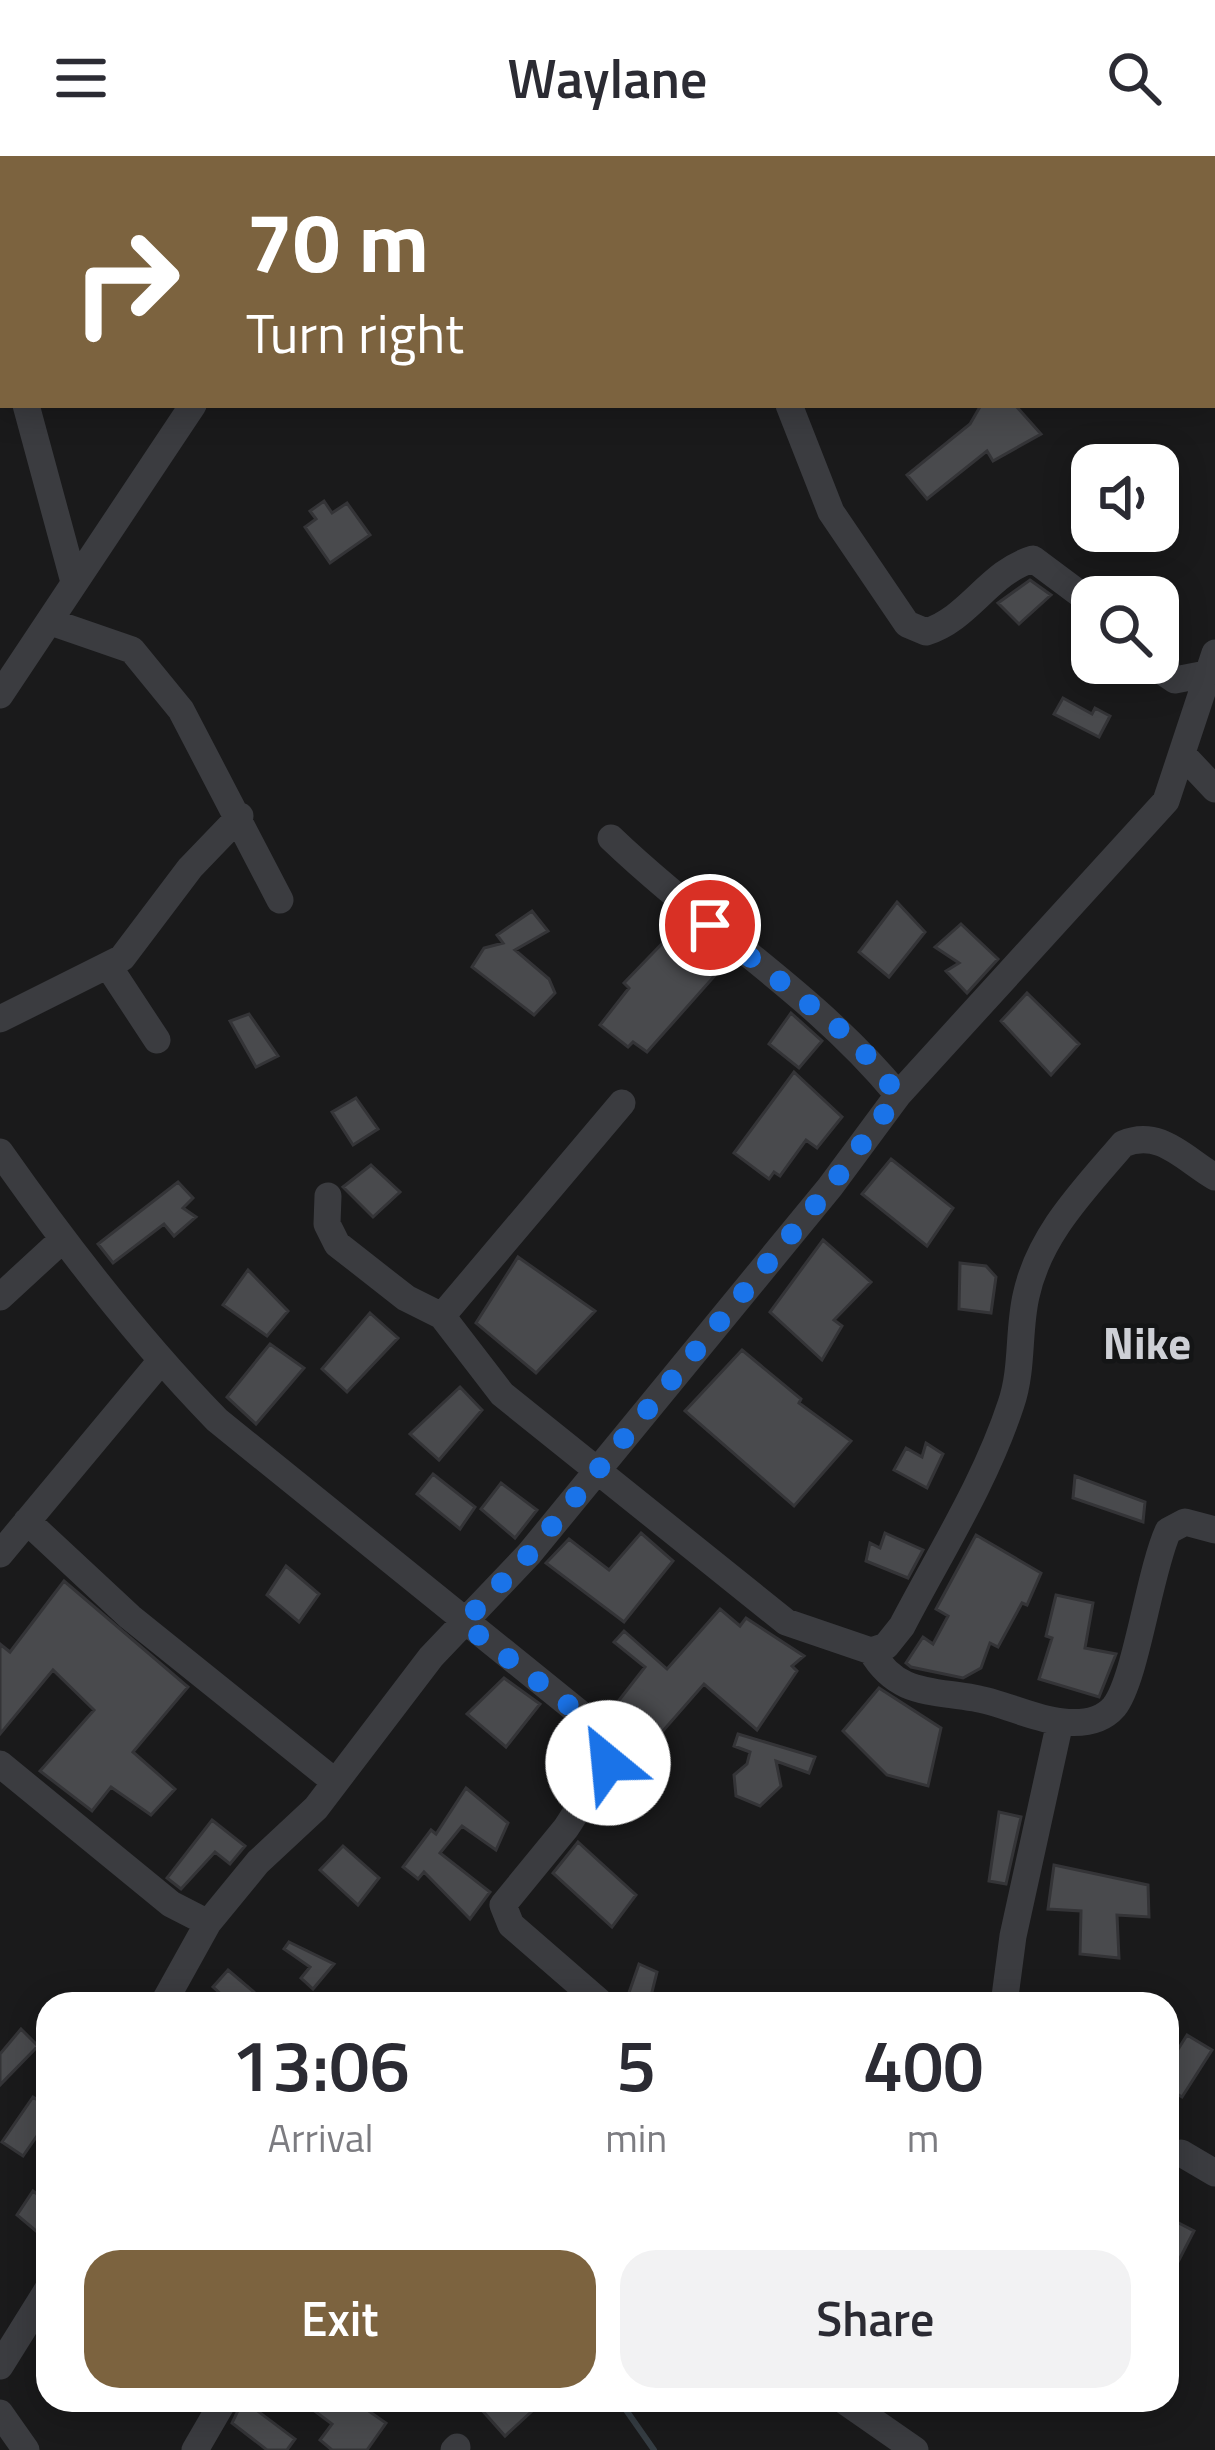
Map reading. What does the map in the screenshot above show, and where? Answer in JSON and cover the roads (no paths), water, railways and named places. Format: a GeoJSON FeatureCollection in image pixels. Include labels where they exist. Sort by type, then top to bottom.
{"type":"FeatureCollection","features":[{"type":"Feature","properties":{"kind":"street"},"geometry":{"type":"LineString","coordinates":[[27,408],[74,582]]}},
{"type":"Feature","properties":{"kind":"street"},"geometry":{"type":"LineString","coordinates":[[0,695],[192,408]]}},
{"type":"Feature","properties":{"kind":"street"},"geometry":{"type":"LineString","coordinates":[[790,408],[831,512],[907,624],[926,632],[943,628],[998,577],[1033,559],[1071,587]]}},
{"type":"Feature","properties":{"kind":"street"},"geometry":{"type":"LineString","coordinates":[[51,622],[132,650],[181,710],[280,900]]}},
{"type":"Feature","properties":{"kind":"street"},"geometry":{"type":"LineString","coordinates":[[1179,678],[1210,663]]}},
{"type":"Feature","properties":{"kind":"street"},"geometry":{"type":"LineString","coordinates":[[170,1992],[208,1923],[258,1862],[316,1808],[463,1623],[529,1554],[830,1187],[898,1095],[1166,801],[1210,663]]}},
{"type":"Feature","properties":{"kind":"street"},"geometry":{"type":"LineString","coordinates":[[1183,755],[1215,789]]}},
{"type":"Feature","properties":{"kind":"street"},"geometry":{"type":"LineString","coordinates":[[0,1019],[109,967],[240,817]]}},
{"type":"Feature","properties":{"kind":"street"},"geometry":{"type":"LineString","coordinates":[[611,838],[676,900],[777,974],[856,1042],[898,1095]]}},
{"type":"Feature","properties":{"kind":"street"},"geometry":{"type":"LineString","coordinates":[[109,967],[158,1040]]}},
{"type":"Feature","properties":{"kind":"street"},"geometry":{"type":"LineString","coordinates":[[442,1316],[622,1103]]}},
{"type":"Feature","properties":{"kind":"street"},"geometry":{"type":"LineString","coordinates":[[328,1196],[327,1224],[337,1244],[406,1298],[442,1316],[502,1394],[598,1466],[786,1622],[871,1651],[886,1646],[902,1626],[992,1454],[1013,1399],[1024,1301],[1036,1257],[1068,1209],[1123,1144],[1135,1138],[1151,1137],[1215,1177]]}},
{"type":"Feature","properties":{"kind":"street"},"geometry":{"type":"LineString","coordinates":[[0,1151],[62,1240],[160,1362],[217,1420],[603,1732],[608,1763],[566,1828],[503,1905],[511,1925],[588,1992]]}},
{"type":"Feature","properties":{"kind":"street"},"geometry":{"type":"LineString","coordinates":[[0,1297],[62,1240]]}},
{"type":"Feature","properties":{"kind":"street"},"geometry":{"type":"LineString","coordinates":[[0,1554],[160,1362]]}},
{"type":"Feature","properties":{"kind":"street"},"geometry":{"type":"LineString","coordinates":[[27,1521],[146,1630],[334,1781]]}},
{"type":"Feature","properties":{"kind":"street"},"geometry":{"type":"LineString","coordinates":[[871,1651],[883,1670],[911,1690],[973,1697],[1060,1722],[1094,1722],[1114,1707],[1168,1531],[1185,1522],[1215,1530]]}},
{"type":"Feature","properties":{"kind":"street"},"geometry":{"type":"LineString","coordinates":[[1006,1992],[1013,1936],[1060,1722]]}},
{"type":"Feature","properties":{"kind":"street"},"geometry":{"type":"LineString","coordinates":[[0,1764],[171,1904],[208,1923]]}},
{"type":"Feature","properties":{"kind":"street"},"geometry":{"type":"LineString","coordinates":[[1181,2153],[1215,2173]]}},
{"type":"Feature","properties":{"kind":"street"},"geometry":{"type":"LineString","coordinates":[[0,2366],[36,2308]]}},
{"type":"Feature","properties":{"kind":"street"},"geometry":{"type":"LineString","coordinates":[[195,2450],[217,2412]]}},
{"type":"Feature","properties":{"kind":"street"},"geometry":{"type":"LineString","coordinates":[[860,2412],[915,2450]]}},
{"type":"Feature","properties":{"kind":"street"},"geometry":{"type":"LineString","coordinates":[[0,2413],[26,2450]]}},
{"type":"Feature","properties":{"kind":"waterway"},"geometry":{"type":"LineString","coordinates":[[627,2412],[654,2450]]}},
{"type":"Feature","properties":{"kind":"district","name":"Nike"},"geometry":{"type":"Point","coordinates":[1147,1343]}}]}
